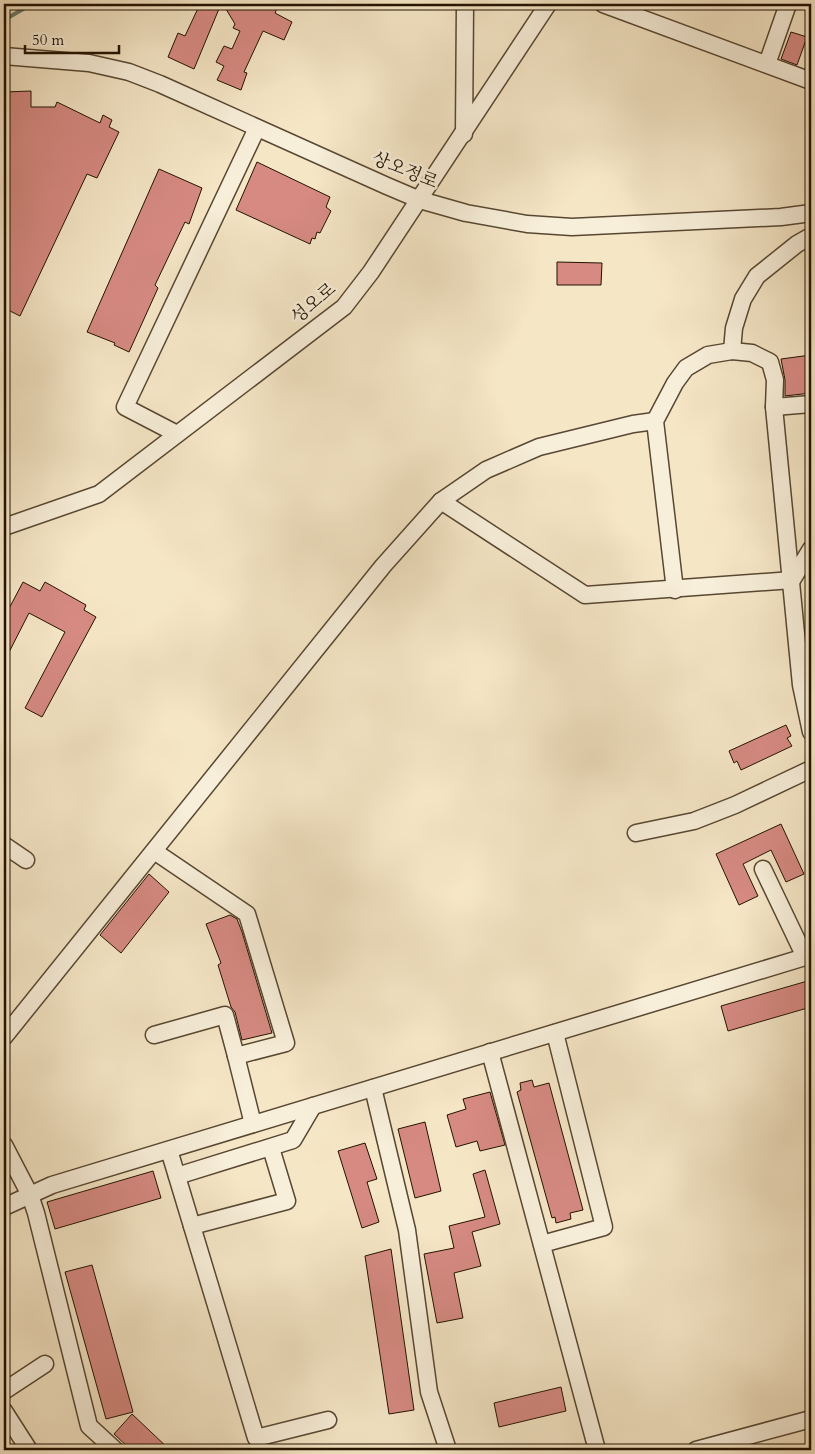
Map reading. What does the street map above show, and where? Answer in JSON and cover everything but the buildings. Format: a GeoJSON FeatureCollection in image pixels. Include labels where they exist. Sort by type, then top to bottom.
{"type":"FeatureCollection","features":[{"type":"Feature","properties":{"kind":"street"},"geometry":{"type":"LineString","coordinates":[[464,134],[465,4]]}},
{"type":"Feature","properties":{"kind":"street","name":"성오로"},"geometry":{"type":"LineString","coordinates":[[4,527],[99,494],[344,307],[371,272],[420,200],[548,4]]}},
{"type":"Feature","properties":{"kind":"street"},"geometry":{"type":"LineString","coordinates":[[603,4],[811,81]]}},
{"type":"Feature","properties":{"kind":"street"},"geometry":{"type":"LineString","coordinates":[[767,64],[788,4]]}},
{"type":"Feature","properties":{"kind":"street","name":"상오정로"},"geometry":{"type":"LineString","coordinates":[[4,56],[89,63],[129,72],[420,200],[466,213],[527,224],[572,227],[781,217],[811,213]]}},
{"type":"Feature","properties":{"kind":"street"},"geometry":{"type":"LineString","coordinates":[[177,434],[125,407],[257,128]]}},
{"type":"Feature","properties":{"kind":"street"},"geometry":{"type":"LineString","coordinates":[[732,351],[734,328],[743,299],[756,276],[797,244],[811,236]]}},
{"type":"Feature","properties":{"kind":"street"},"geometry":{"type":"LineString","coordinates":[[675,590],[655,421],[675,383],[686,368],[708,355],[732,351],[752,353],[770,362],[774,380],[774,407],[801,685],[811,732]]}},
{"type":"Feature","properties":{"kind":"street"},"geometry":{"type":"LineString","coordinates":[[774,407],[811,404]]}},
{"type":"Feature","properties":{"kind":"street"},"geometry":{"type":"LineString","coordinates":[[4,1037],[383,566],[441,501],[486,470],[539,447],[633,424],[655,421]]}},
{"type":"Feature","properties":{"kind":"street"},"geometry":{"type":"LineString","coordinates":[[441,501],[585,595],[675,590],[792,580]]}},
{"type":"Feature","properties":{"kind":"street"},"geometry":{"type":"LineString","coordinates":[[792,580],[811,549]]}},
{"type":"Feature","properties":{"kind":"street"},"geometry":{"type":"LineString","coordinates":[[636,833],[694,821],[735,806],[811,769]]}},
{"type":"Feature","properties":{"kind":"street"},"geometry":{"type":"LineString","coordinates":[[4,845],[26,860]]}},
{"type":"Feature","properties":{"kind":"street"},"geometry":{"type":"LineString","coordinates":[[154,851],[247,914],[286,1043],[236,1056]]}},
{"type":"Feature","properties":{"kind":"street"},"geometry":{"type":"LineString","coordinates":[[6,1206],[52,1185],[808,955],[763,869]]}},
{"type":"Feature","properties":{"kind":"street"},"geometry":{"type":"LineString","coordinates":[[154,1035],[225,1015],[253,1124]]}},
{"type":"Feature","properties":{"kind":"street"},"geometry":{"type":"LineString","coordinates":[[542,1244],[604,1227],[555,1033]]}},
{"type":"Feature","properties":{"kind":"street"},"geometry":{"type":"LineString","coordinates":[[490,1052],[597,1450]]}},
{"type":"Feature","properties":{"kind":"street"},"geometry":{"type":"LineString","coordinates":[[372,1088],[407,1230],[430,1392],[448,1450]]}},
{"type":"Feature","properties":{"kind":"street"},"geometry":{"type":"LineString","coordinates":[[176,1176],[294,1140],[313,1106]]}},
{"type":"Feature","properties":{"kind":"street"},"geometry":{"type":"LineString","coordinates":[[4,1145],[30,1195],[36,1213],[89,1426],[115,1450]]}},
{"type":"Feature","properties":{"kind":"street"},"geometry":{"type":"LineString","coordinates":[[192,1226],[287,1201],[271,1148]]}},
{"type":"Feature","properties":{"kind":"street"},"geometry":{"type":"LineString","coordinates":[[169,1150],[256,1438],[328,1420]]}},
{"type":"Feature","properties":{"kind":"street"},"geometry":{"type":"LineString","coordinates":[[4,1391],[44,1364]]}},
{"type":"Feature","properties":{"kind":"street"},"geometry":{"type":"LineString","coordinates":[[4,1411],[29,1450]]}},
{"type":"Feature","properties":{"kind":"street"},"geometry":{"type":"LineString","coordinates":[[696,1450],[811,1419]]}},
{"type":"Feature","properties":{"kind":"waterway"},"geometry":{"type":"LineString","coordinates":[[4,20],[32,4]]}}]}
